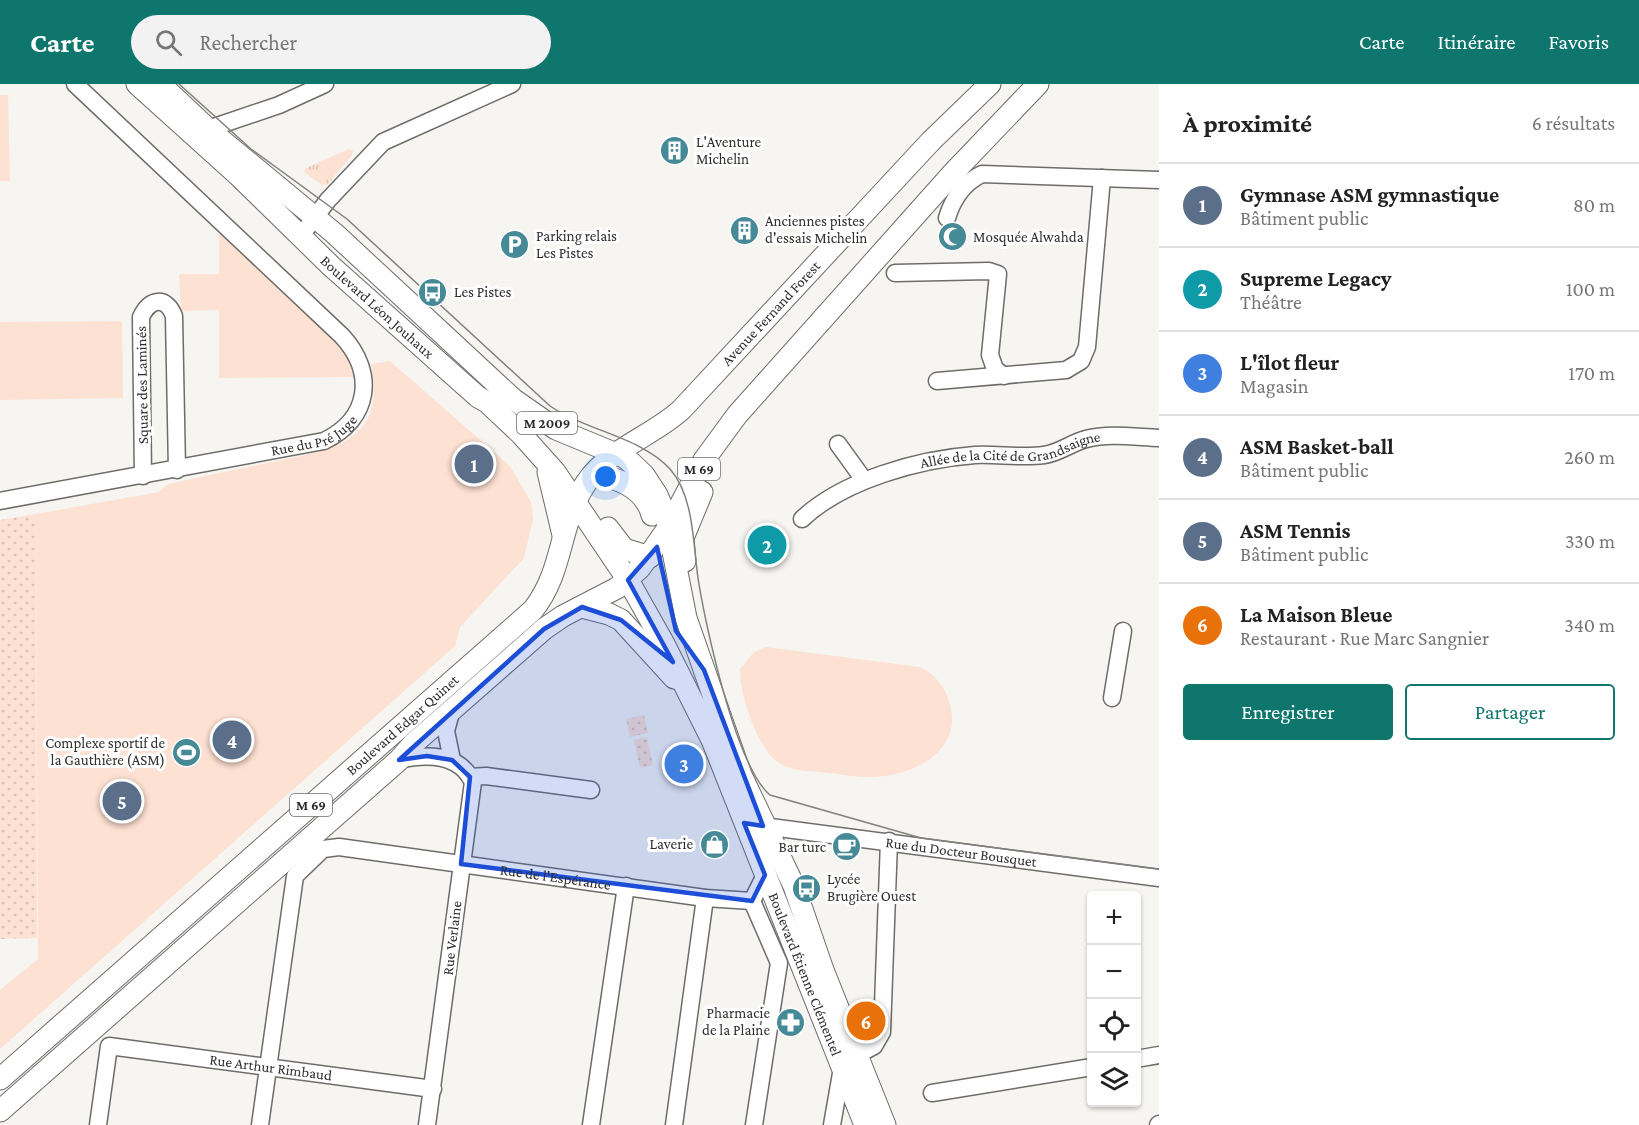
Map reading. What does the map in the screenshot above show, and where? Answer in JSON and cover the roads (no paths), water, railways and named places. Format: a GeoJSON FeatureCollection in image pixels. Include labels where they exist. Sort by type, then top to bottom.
{"type":"FeatureCollection","features":[{"type":"Feature","properties":{"kind":"main road","name":"Boulevard Léon Jouhaux"},"geometry":{"type":"LineString","coordinates":[[137,84],[239,176],[300,237],[521,434]]}},
{"type":"Feature","properties":{"kind":"main road","name":"Boulevard Léon Jouhaux"},"geometry":{"type":"LineString","coordinates":[[160,84],[208,129],[319,212],[368,263],[513,399],[542,420],[571,436],[616,452]]}},
{"type":"Feature","properties":{"kind":"main road","name":"Avenue Fernand Forest"},"geometry":{"type":"LineString","coordinates":[[616,452],[662,426],[681,410],[931,141],[990,84]]}},
{"type":"Feature","properties":{"kind":"main road","name":"M 69"},"geometry":{"type":"LineString","coordinates":[[582,607],[603,598],[628,580],[658,544],[704,460],[737,415],[952,173],[1038,84]]}},
{"type":"Feature","properties":{"kind":"main road"},"geometry":{"type":"LineString","coordinates":[[686,618],[688,587],[683,538],[729,438],[737,415]]}},
{"type":"Feature","properties":{"kind":"main road","name":"M 2009"},"geometry":{"type":"LineString","coordinates":[[521,434],[543,457],[583,488],[628,580],[687,690]]}},
{"type":"Feature","properties":{"kind":"main road"},"geometry":{"type":"LineString","coordinates":[[521,434],[556,456],[583,488],[620,545],[658,544]]}},
{"type":"Feature","properties":{"kind":"main road","name":"Boulevard Edgar Quinet"},"geometry":{"type":"LineString","coordinates":[[0,1079],[533,610],[552,580],[564,537],[583,488],[616,452]]}},
{"type":"Feature","properties":{"kind":"main road","name":"M 2009"},"geometry":{"type":"LineString","coordinates":[[616,452],[635,464],[663,506],[658,544],[686,618]]}},
{"type":"Feature","properties":{"kind":"main road"},"geometry":{"type":"LineString","coordinates":[[543,457],[564,537]]}},
{"type":"Feature","properties":{"kind":"main road"},"geometry":{"type":"LineString","coordinates":[[583,488],[624,482],[638,491],[651,511],[664,590],[676,631],[704,670]]}},
{"type":"Feature","properties":{"kind":"main road","name":"Boulevard Edgar Quinet"},"geometry":{"type":"LineString","coordinates":[[0,1111],[549,625],[582,607]]}},
{"type":"Feature","properties":{"kind":"main road"},"geometry":{"type":"LineString","coordinates":[[582,607],[621,620],[663,668],[687,690]]}},
{"type":"Feature","properties":{"kind":"main road","name":"Boulevard Étienne Clémentel"},"geometry":{"type":"LineString","coordinates":[[686,618],[741,775],[765,875],[850,1062],[885,1125]]}},
{"type":"Feature","properties":{"kind":"main road","name":"Boulevard Étienne Clémentel"},"geometry":{"type":"LineString","coordinates":[[687,690],[754,824],[782,858],[850,1062],[865,1125]]}},
{"type":"Feature","properties":{"kind":"main road"},"geometry":{"type":"LineString","coordinates":[[0,1064],[57,1029]]}},
{"type":"Feature","properties":{"kind":"street","name":"Rue du Pré Juge"},"geometry":{"type":"LineString","coordinates":[[0,501],[303,447],[336,436],[352,418],[362,399],[364,381],[360,362],[342,336],[75,84]]}},
{"type":"Feature","properties":{"kind":"street"},"geometry":{"type":"LineString","coordinates":[[208,129],[279,105],[325,84]]}},
{"type":"Feature","properties":{"kind":"street"},"geometry":{"type":"LineString","coordinates":[[300,237],[319,212],[383,142],[512,84]]}},
{"type":"Feature","properties":{"kind":"street"},"geometry":{"type":"LineString","coordinates":[[947,218],[958,193],[972,179],[982,174],[1159,180]]}},
{"type":"Feature","properties":{"kind":"street","name":"Boulevard Léon Jouhaux"},"geometry":{"type":"LineString","coordinates":[[239,176],[251,179],[286,207],[319,212]]}},
{"type":"Feature","properties":{"kind":"street"},"geometry":{"type":"LineString","coordinates":[[937,381],[1066,370],[1081,361],[1087,347],[1102,178]]}},
{"type":"Feature","properties":{"kind":"street"},"geometry":{"type":"LineString","coordinates":[[895,273],[989,271],[998,274],[990,355],[995,369],[1004,376]]}},
{"type":"Feature","properties":{"kind":"street","name":"Square des Laminés"},"geometry":{"type":"LineString","coordinates":[[143,476],[141,317],[149,304],[155,301],[164,301],[170,306],[174,316],[177,470]]}},
{"type":"Feature","properties":{"kind":"street","name":"Allée de la Cité de Grandsaigne"},"geometry":{"type":"LineString","coordinates":[[802,519],[822,503],[864,480],[957,457],[1046,455],[1078,441],[1098,437],[1159,438]]}},
{"type":"Feature","properties":{"kind":"street"},"geometry":{"type":"LineString","coordinates":[[838,444],[864,480]]}},
{"type":"Feature","properties":{"kind":"street"},"geometry":{"type":"LineString","coordinates":[[1112,698],[1123,631]]}},
{"type":"Feature","properties":{"kind":"street"},"geometry":{"type":"LineString","coordinates":[[452,709],[446,731],[452,760]]}},
{"type":"Feature","properties":{"kind":"street"},"geometry":{"type":"LineString","coordinates":[[399,760],[427,756],[452,760],[470,777],[479,775],[591,790]]}},
{"type":"Feature","properties":{"kind":"street","name":"Rue Verlaine"},"geometry":{"type":"LineString","coordinates":[[427,1125],[473,787],[470,777]]}},
{"type":"Feature","properties":{"kind":"street","name":"Rue du Docteur Bousquet"},"geometry":{"type":"LineString","coordinates":[[754,824],[1159,878]]}},
{"type":"Feature","properties":{"kind":"street"},"geometry":{"type":"LineString","coordinates":[[782,858],[784,839],[791,830]]}},
{"type":"Feature","properties":{"kind":"street"},"geometry":{"type":"LineString","coordinates":[[832,1125],[850,1062],[874,1046],[882,1032],[889,841]]}},
{"type":"Feature","properties":{"kind":"street","name":"Rue de l'Espérance"},"geometry":{"type":"LineString","coordinates":[[268,1066],[295,876],[317,853],[330,847],[705,898],[752,901]]}},
{"type":"Feature","properties":{"kind":"street"},"geometry":{"type":"LineString","coordinates":[[754,1125],[778,963],[752,901],[765,875]]}},
{"type":"Feature","properties":{"kind":"street"},"geometry":{"type":"LineString","coordinates":[[591,1125],[626,886]]}},
{"type":"Feature","properties":{"kind":"street"},"geometry":{"type":"LineString","coordinates":[[674,1125],[705,898]]}},
{"type":"Feature","properties":{"kind":"street","name":"Rue Arthur Rimbaud"},"geometry":{"type":"LineString","coordinates":[[98,1125],[109,1046],[433,1089]]}},
{"type":"Feature","properties":{"kind":"street"},"geometry":{"type":"LineString","coordinates":[[1141,1058],[1159,1055]]}},
{"type":"Feature","properties":{"kind":"street"},"geometry":{"type":"LineString","coordinates":[[260,1125],[268,1066]]}},
{"type":"Feature","properties":{"kind":"street"},"geometry":{"type":"LineString","coordinates":[[932,1094],[1087,1068]]}},
{"type":"Feature","properties":{"kind":"tram line"},"geometry":{"type":"LineString","coordinates":[[179,84],[251,149],[347,219],[550,406],[580,422],[644,449],[670,469],[678,480],[688,506],[702,599],[715,659],[734,726],[757,780],[770,795],[921,838],[1159,869]]}},
{"type":"Feature","properties":{"kind":"place","name":"L'Aventure Michelin"},"geometry":{"type":"Point","coordinates":[675,151]}},
{"type":"Feature","properties":{"kind":"place","name":"Anciennes pistes d'essais Michelin"},"geometry":{"type":"Point","coordinates":[744,230]}},
{"type":"Feature","properties":{"kind":"place","name":"Mosquée Alwahda"},"geometry":{"type":"Point","coordinates":[952,237]}},
{"type":"Feature","properties":{"kind":"place","name":"Parking relais Les Pistes"},"geometry":{"type":"Point","coordinates":[515,245]}},
{"type":"Feature","properties":{"kind":"place","name":"Les Pistes"},"geometry":{"type":"Point","coordinates":[433,292]}},
{"type":"Feature","properties":{"kind":"place","name":"Gymnase ASM gymnastique"},"geometry":{"type":"Point","coordinates":[474,464]}},
{"type":"Feature","properties":{"kind":"place","name":"Supreme Legacy"},"geometry":{"type":"Point","coordinates":[767,545]}},
{"type":"Feature","properties":{"kind":"place","name":"ASM Basket-ball"},"geometry":{"type":"Point","coordinates":[232,740]}},
{"type":"Feature","properties":{"kind":"place","name":"Complexe sportif de la Gauthière (ASM)"},"geometry":{"type":"Point","coordinates":[186,752]}},
{"type":"Feature","properties":{"kind":"place","name":"L'îlot fleur"},"geometry":{"type":"Point","coordinates":[684,764]}},
{"type":"Feature","properties":{"kind":"place","name":"ASM Tennis"},"geometry":{"type":"Point","coordinates":[122,801]}},
{"type":"Feature","properties":{"kind":"place","name":"Laverie"},"geometry":{"type":"Point","coordinates":[714,844]}},
{"type":"Feature","properties":{"kind":"place","name":"Bar turc"},"geometry":{"type":"Point","coordinates":[847,847]}},
{"type":"Feature","properties":{"kind":"place","name":"Lycée Brugière Ouest"},"geometry":{"type":"Point","coordinates":[806,888]}},
{"type":"Feature","properties":{"kind":"place","name":"La Maison Bleue"},"geometry":{"type":"Point","coordinates":[866,1021]}},
{"type":"Feature","properties":{"kind":"place","name":"Pharmacie de la Plaine"},"geometry":{"type":"Point","coordinates":[791,1022]}}]}
